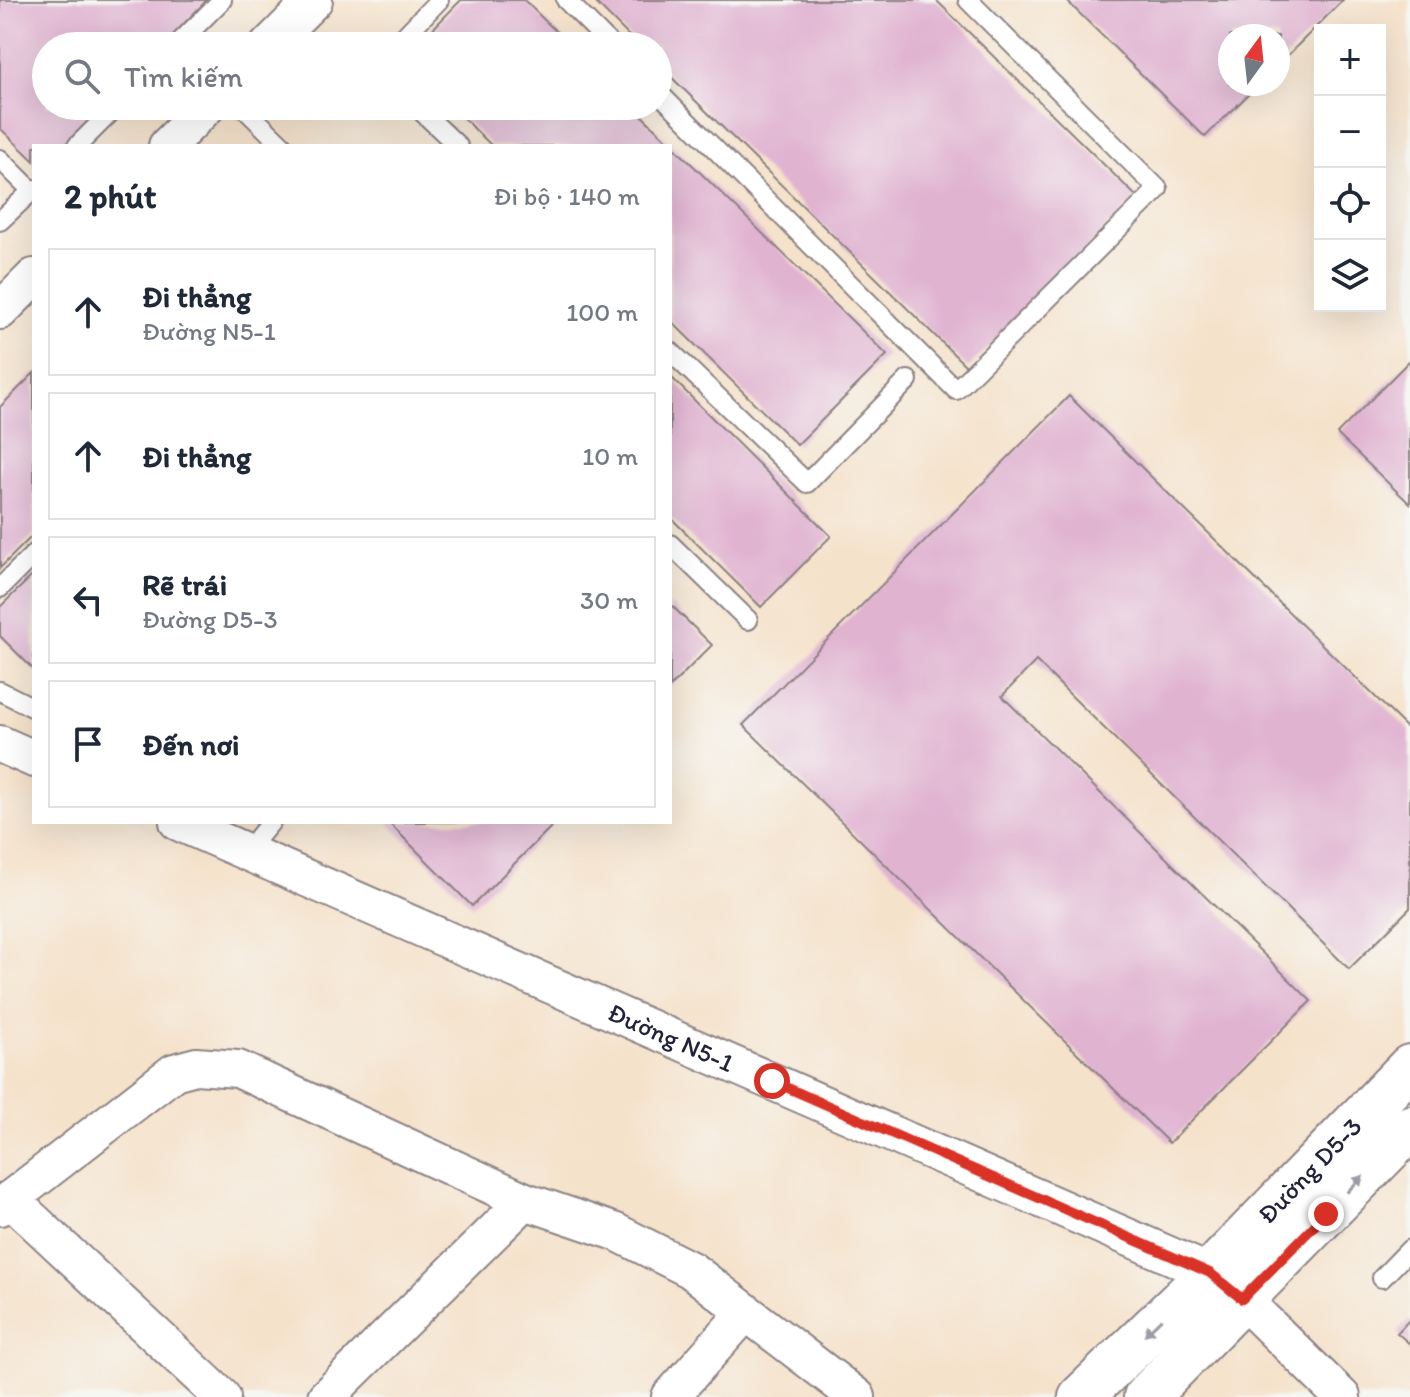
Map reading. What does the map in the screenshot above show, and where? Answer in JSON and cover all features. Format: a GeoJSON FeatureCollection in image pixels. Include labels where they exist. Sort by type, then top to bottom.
{"type":"FeatureCollection","features":[{"type":"Feature","properties":{"kind":"main road","name":"Đường D5-3"},"geometry":{"type":"LineString","coordinates":[[1226,1286],[1410,1067]]}},
{"type":"Feature","properties":{"kind":"main road","name":"Đường D5-3"},"geometry":{"type":"LineString","coordinates":[[1226,1286],[1410,1128]]}},
{"type":"Feature","properties":{"kind":"main road"},"geometry":{"type":"LineString","coordinates":[[1081,1397],[1226,1286]]}},
{"type":"Feature","properties":{"kind":"main road"},"geometry":{"type":"LineString","coordinates":[[1146,1397],[1226,1286]]}},
{"type":"Feature","properties":{"kind":"street"},"geometry":{"type":"LineString","coordinates":[[282,32],[314,0]]}},
{"type":"Feature","properties":{"kind":"street"},"geometry":{"type":"LineString","coordinates":[[169,144],[193,120]]}},
{"type":"Feature","properties":{"kind":"street"},"geometry":{"type":"LineString","coordinates":[[0,311],[32,279]]}},
{"type":"Feature","properties":{"kind":"street"},"geometry":{"type":"LineString","coordinates":[[0,744],[32,758]]}},
{"type":"Feature","properties":{"kind":"street","name":"Đường N5-1"},"geometry":{"type":"LineString","coordinates":[[183,824],[1226,1286]]}},
{"type":"Feature","properties":{"kind":"street"},"geometry":{"type":"LineString","coordinates":[[222,1397],[5,1203],[174,1072],[196,1066],[238,1069],[525,1201],[616,1232],[691,1270],[857,1397]]}},
{"type":"Feature","properties":{"kind":"street"},"geometry":{"type":"LineString","coordinates":[[326,1397],[525,1201]]}},
{"type":"Feature","properties":{"kind":"street"},"geometry":{"type":"LineString","coordinates":[[1226,1286],[1342,1397]]}},
{"type":"Feature","properties":{"kind":"street"},"geometry":{"type":"LineString","coordinates":[[670,1397],[745,1313]]}},
{"type":"Feature","properties":{"kind":"lane"},"geometry":{"type":"LineString","coordinates":[[190,32],[222,0]]}},
{"type":"Feature","properties":{"kind":"lane"},"geometry":{"type":"LineString","coordinates":[[408,32],[439,0]]}},
{"type":"Feature","properties":{"kind":"lane"},"geometry":{"type":"LineString","coordinates":[[566,0],[598,32]]}},
{"type":"Feature","properties":{"kind":"lane"},"geometry":{"type":"LineString","coordinates":[[672,106],[956,390],[1158,189],[968,0]]}},
{"type":"Feature","properties":{"kind":"lane"},"geometry":{"type":"LineString","coordinates":[[79,144],[103,120]]}},
{"type":"Feature","properties":{"kind":"lane"},"geometry":{"type":"LineString","coordinates":[[256,120],[281,144]]}},
{"type":"Feature","properties":{"kind":"lane"},"geometry":{"type":"LineString","coordinates":[[431,120],[456,144]]}},
{"type":"Feature","properties":{"kind":"lane"},"geometry":{"type":"LineString","coordinates":[[0,159],[32,189]]}},
{"type":"Feature","properties":{"kind":"lane"},"geometry":{"type":"LineString","coordinates":[[0,221],[32,191]]}},
{"type":"Feature","properties":{"kind":"lane"},"geometry":{"type":"LineString","coordinates":[[672,353],[807,483],[908,380]]}},
{"type":"Feature","properties":{"kind":"lane"},"geometry":{"type":"LineString","coordinates":[[672,546],[748,620]]}},
{"type":"Feature","properties":{"kind":"lane"},"geometry":{"type":"LineString","coordinates":[[0,588],[32,556]]}},
{"type":"Feature","properties":{"kind":"lane"},"geometry":{"type":"LineString","coordinates":[[0,691],[32,707]]}},
{"type":"Feature","properties":{"kind":"lane"},"geometry":{"type":"LineString","coordinates":[[246,852],[269,824]]}},
{"type":"Feature","properties":{"kind":"lane"},"geometry":{"type":"LineString","coordinates":[[1382,1278],[1410,1249]]}},
{"type":"Feature","properties":{"kind":"building"},"geometry":{"type":"Polygon","coordinates":[[[0,0],[207,0],[176,32],[32,32],[32,120],[89,120],[66,144],[32,144],[32,159],[0,128],[0,0]]]}},
{"type":"Feature","properties":{"kind":"building"},"geometry":{"type":"Polygon","coordinates":[[[461,0],[524,0],[557,32],[430,32],[461,0]]]}},
{"type":"Feature","properties":{"kind":"building"},"geometry":{"type":"Polygon","coordinates":[[[593,0],[936,0],[1137,197],[968,368],[672,78],[672,32],[625,32],[593,0]]]}},
{"type":"Feature","properties":{"kind":"building"},"geometry":{"type":"Polygon","coordinates":[[[1066,0],[1343,0],[1319,24],[1314,24],[1314,29],[1290,53],[1290,24],[1218,24],[1218,96],[1247,96],[1205,137],[1066,0]]]}},
{"type":"Feature","properties":{"kind":"building"},"geometry":{"type":"Polygon","coordinates":[[[465,120],[646,120],[671,144],[490,144],[465,120]]]}},
{"type":"Feature","properties":{"kind":"building"},"geometry":{"type":"Polygon","coordinates":[[[672,145],[887,355],[797,445],[672,322],[672,145]]]}},
{"type":"Feature","properties":{"kind":"building"},"geometry":{"type":"Polygon","coordinates":[[[1410,360],[1410,504],[1337,434],[1410,360]]]}},
{"type":"Feature","properties":{"kind":"building"},"geometry":{"type":"Polygon","coordinates":[[[32,375],[32,536],[0,568],[0,407],[32,375]]]}},
{"type":"Feature","properties":{"kind":"building"},"geometry":{"type":"Polygon","coordinates":[[[672,378],[831,536],[761,607],[672,519],[672,378]]]}},
{"type":"Feature","properties":{"kind":"building"},"geometry":{"type":"Polygon","coordinates":[[[1069,396],[1410,731],[1410,908],[1349,969],[1036,661],[1002,696],[1311,1001],[1169,1143],[743,725],[1069,396]]]}},
{"type":"Feature","properties":{"kind":"building"},"geometry":{"type":"Polygon","coordinates":[[[32,576],[32,668],[0,636],[0,607],[32,576]]]}},
{"type":"Feature","properties":{"kind":"building"},"geometry":{"type":"Polygon","coordinates":[[[672,606],[712,645],[672,685],[672,606]]]}},
{"type":"Feature","properties":{"kind":"building"},"geometry":{"type":"Polygon","coordinates":[[[390,824],[554,824],[472,906],[390,824]]]}},
{"type":"Feature","properties":{"kind":"building"},"geometry":{"type":"Polygon","coordinates":[[[1410,1319],[1410,1344],[1397,1333],[1410,1319]]]}},
{"type":"Feature","properties":{"kind":"route"},"geometry":{"type":"LineString","coordinates":[[772,1081],[1210,1273],[1242,1299],[1326,1214]]}}]}
